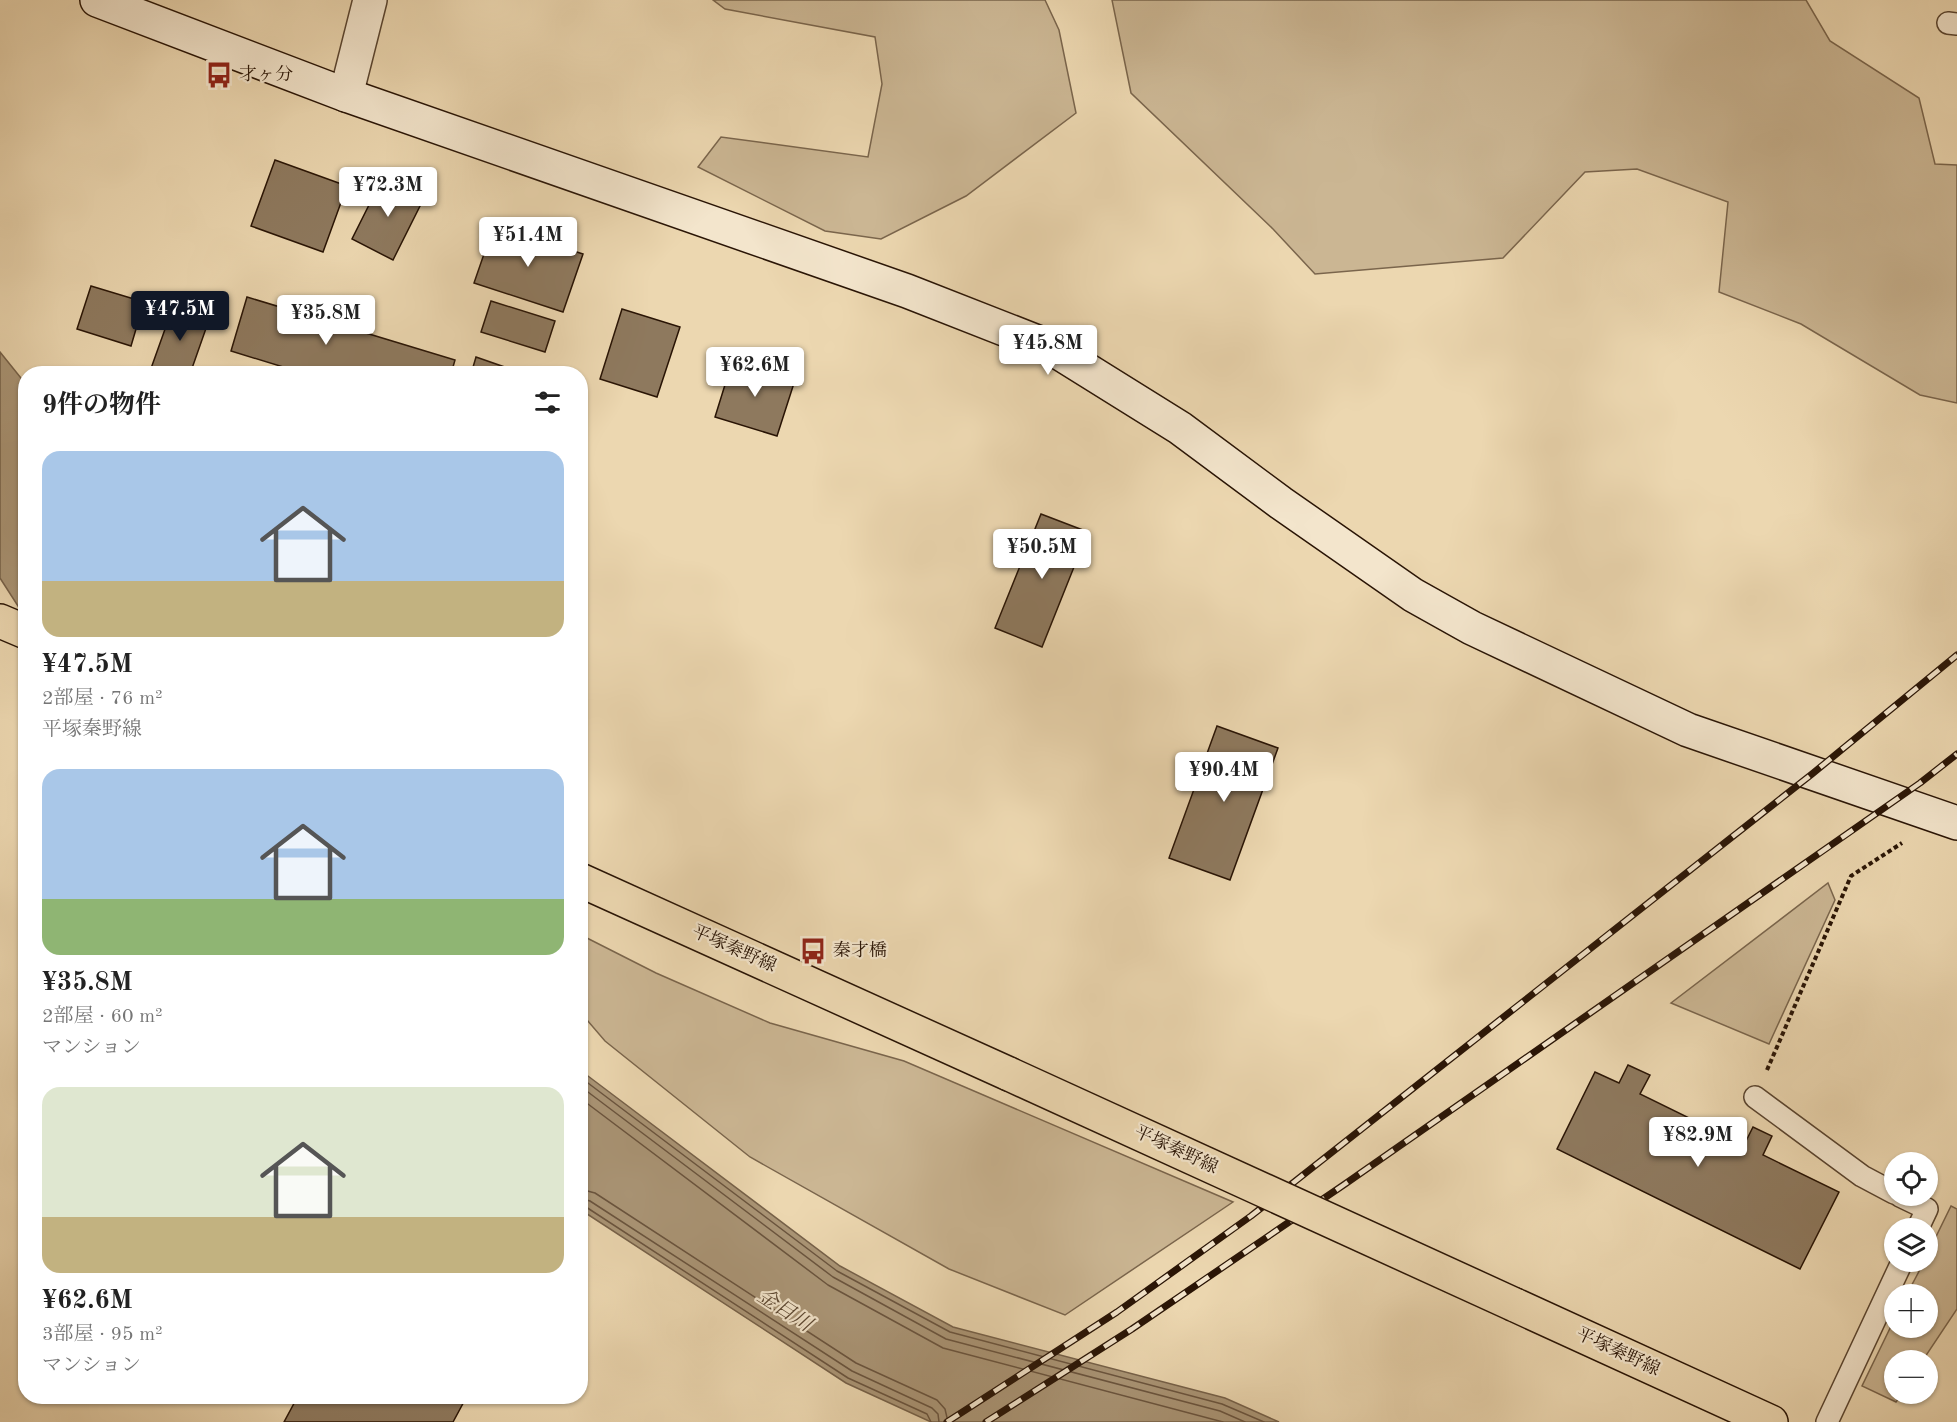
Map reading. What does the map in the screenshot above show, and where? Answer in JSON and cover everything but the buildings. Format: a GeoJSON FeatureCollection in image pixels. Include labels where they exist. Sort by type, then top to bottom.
{"type":"FeatureCollection","features":[{"type":"Feature","properties":{"kind":"main road"},"geometry":{"type":"LineString","coordinates":[[0,621],[18,629]]}},
{"type":"Feature","properties":{"kind":"main road","name":"平塚秦野線"},"geometry":{"type":"LineString","coordinates":[[588,884],[1771,1422]]}},
{"type":"Feature","properties":{"kind":"street"},"geometry":{"type":"LineString","coordinates":[[97,0],[346,95],[896,287],[1050,347],[1180,428],[1281,503],[1403,588],[1472,628],[1688,730],[1957,823]]}},
{"type":"Feature","properties":{"kind":"street"},"geometry":{"type":"LineString","coordinates":[[346,95],[370,0]]}},
{"type":"Feature","properties":{"kind":"lane"},"geometry":{"type":"LineString","coordinates":[[1755,1097],[1862,1176],[1884,1187]]}},
{"type":"Feature","properties":{"kind":"lane"},"geometry":{"type":"LineString","coordinates":[[1921,1206],[1927,1209],[1923,1218]]}},
{"type":"Feature","properties":{"kind":"lane"},"geometry":{"type":"LineString","coordinates":[[1827,1422],[1897,1272]]}},
{"type":"Feature","properties":{"kind":"path"},"geometry":{"type":"LineString","coordinates":[[1755,1097],[1851,876],[1906,841]]}},
{"type":"Feature","properties":{"kind":"shaded area"},"geometry":{"type":"Polygon","coordinates":[[[713,0],[1045,0],[1059,30],[1076,113],[966,196],[881,239],[825,231],[698,167],[721,137],[868,157],[882,84],[875,37],[725,9],[713,0]]]}},
{"type":"Feature","properties":{"kind":"shaded area"},"geometry":{"type":"Polygon","coordinates":[[[1112,0],[1806,0],[1830,41],[1919,98],[1935,164],[1957,165],[1957,403],[1920,395],[1801,324],[1719,292],[1728,202],[1637,169],[1585,172],[1503,258],[1315,274],[1273,229],[1131,93],[1112,0]]]}},
{"type":"Feature","properties":{"kind":"shaded area"},"geometry":{"type":"Polygon","coordinates":[[[1828,883],[1835,900],[1769,1044],[1671,1003],[1828,883]]]}},
{"type":"Feature","properties":{"kind":"shaded area"},"geometry":{"type":"Polygon","coordinates":[[[588,939],[656,973],[770,1023],[904,1061],[1233,1202],[1065,1315],[949,1269],[750,1157],[605,1041],[588,1021],[588,939]]]}},
{"type":"Feature","properties":{"kind":"shaded area"},"geometry":{"type":"Polygon","coordinates":[[[1951,1206],[1957,1209],[1957,1309],[1938,1338],[1938,1284],[1912,1284],[1919,1272],[1938,1272],[1938,1233],[1951,1206]]]}},
{"type":"Feature","properties":{"kind":"shaded area"},"geometry":{"type":"Polygon","coordinates":[[[1885,1338],[1938,1338],[1930,1350],[1884,1350],[1884,1396],[1862,1386],[1885,1338]]]}},
{"type":"Feature","properties":{"kind":"water"},"geometry":{"type":"Polygon","coordinates":[[[0,352],[18,374],[18,606],[0,578],[0,352]]]}},
{"type":"Feature","properties":{"kind":"water","name":"金目川"},"geometry":{"type":"Polygon","coordinates":[[[588,1076],[840,1266],[953,1327],[1225,1398],[1279,1422],[931,1422],[846,1383],[588,1215],[588,1076]]]}},
{"type":"Feature","properties":{"kind":"railway"},"geometry":{"type":"LineString","coordinates":[[947,1422],[1117,1312],[1251,1216],[1812,774],[1957,655]]}},
{"type":"Feature","properties":{"kind":"railway"},"geometry":{"type":"LineString","coordinates":[[986,1422],[1132,1329],[1345,1184],[1920,783],[1957,754]]}},
{"type":"Feature","properties":{"kind":"place","name":"才ヶ分"},"geometry":{"type":"Point","coordinates":[219,75]}},
{"type":"Feature","properties":{"kind":"place","name":"秦才橋"},"geometry":{"type":"Point","coordinates":[813,951]}}]}
